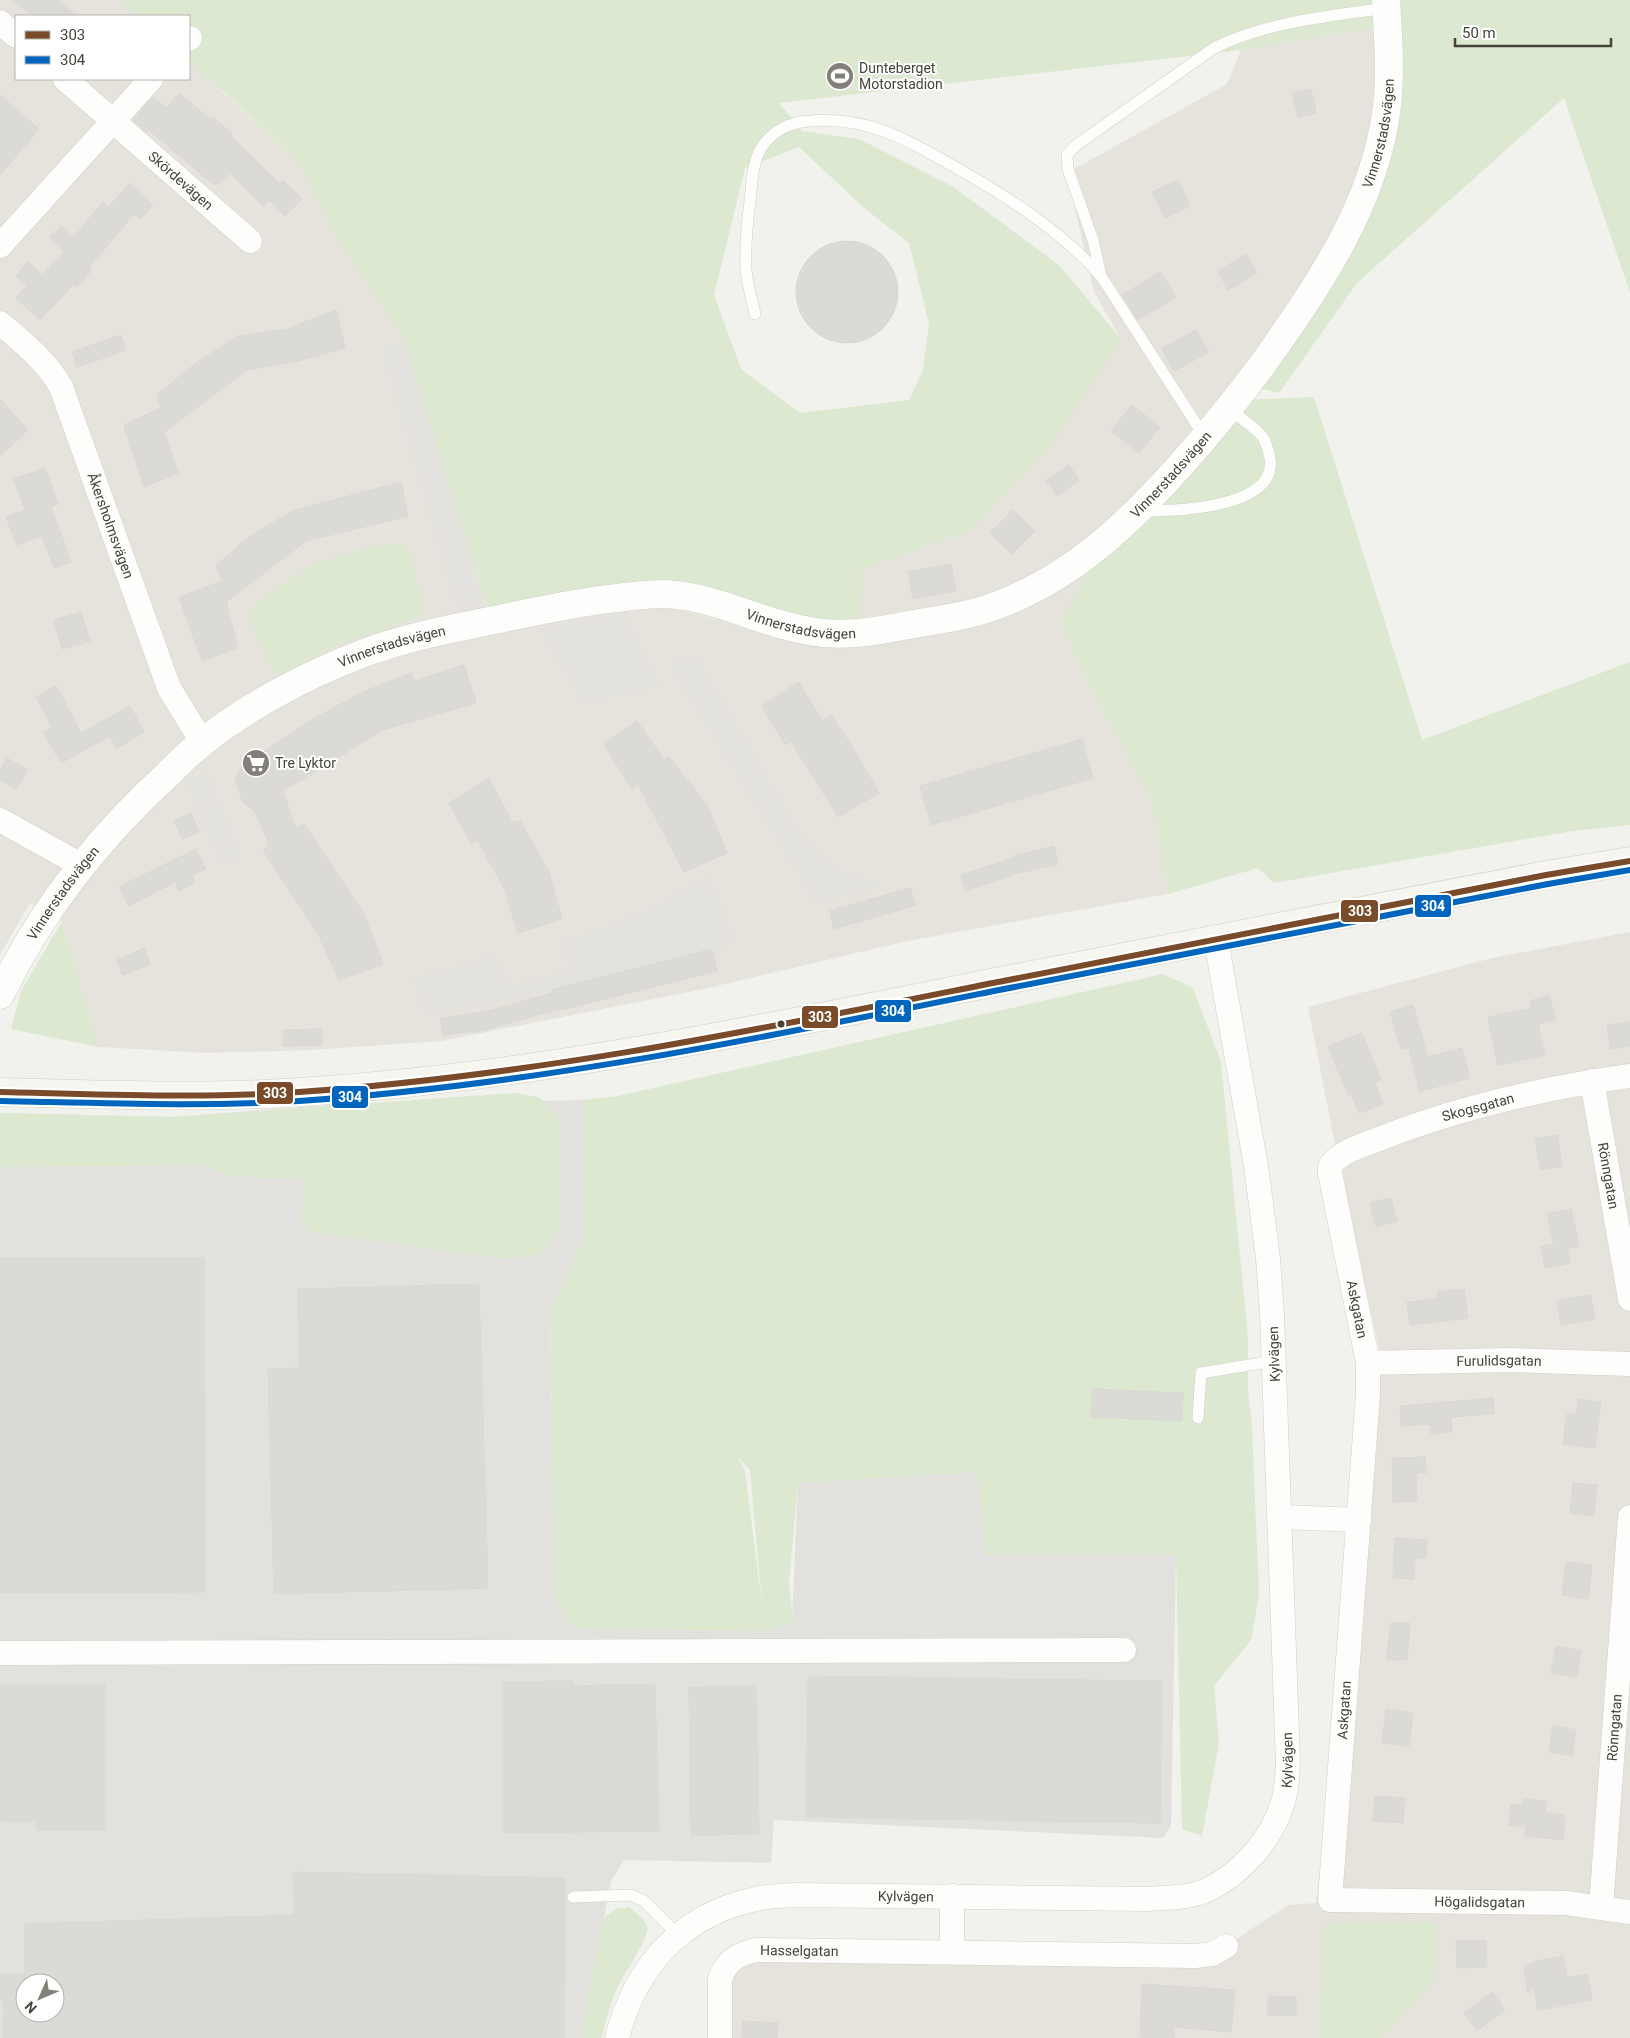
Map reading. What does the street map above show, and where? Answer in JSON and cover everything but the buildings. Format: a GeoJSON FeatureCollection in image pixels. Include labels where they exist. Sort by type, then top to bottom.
{"type":"FeatureCollection","features":[{"type":"Feature","properties":{"kind":"main road"},"geometry":{"type":"LineString","coordinates":[[0,1092],[206,1095],[297,1092],[464,1077],[640,1052],[1546,875],[1630,861]]}},
{"type":"Feature","properties":{"kind":"street","name":"Vinnerstadsvägen"},"geometry":{"type":"LineString","coordinates":[[0,995],[26,945],[62,889],[81,865],[105,835],[202,742],[235,719],[279,694],[318,673],[366,653],[416,636],[579,602],[668,594],[710,601],[786,626],[821,633],[838,634],[874,631],[954,617],[992,607],[1027,593],[1086,557],[1138,512],[1229,409],[1304,306],[1333,258],[1368,183],[1381,143],[1389,75],[1386,4]]}},
{"type":"Feature","properties":{"kind":"street"},"geometry":{"type":"LineString","coordinates":[[0,22],[15,35]]}},
{"type":"Feature","properties":{"kind":"street","name":"Skördevägen"},"geometry":{"type":"LineString","coordinates":[[66,80],[250,241]]}},
{"type":"Feature","properties":{"kind":"street"},"geometry":{"type":"LineString","coordinates":[[0,246],[150,80]]}},
{"type":"Feature","properties":{"kind":"street","name":"Åkersholmsvägen"},"geometry":{"type":"LineString","coordinates":[[0,323],[41,358],[52,371],[61,387],[169,688],[202,742]]}},
{"type":"Feature","properties":{"kind":"street"},"geometry":{"type":"LineString","coordinates":[[0,820],[81,865]]}},
{"type":"Feature","properties":{"kind":"street","name":"Kylvägen"},"geometry":{"type":"LineString","coordinates":[[617,2038],[626,2008],[639,1980],[665,1947],[678,1935],[715,1912],[755,1899],[794,1895],[1150,1899],[1192,1895],[1223,1881],[1251,1856],[1264,1841],[1275,1823],[1283,1804],[1287,1786],[1288,1764],[1281,1518],[1268,1258],[1256,1166],[1216,940]]}},
{"type":"Feature","properties":{"kind":"street","name":"Skogsgatan"},"geometry":{"type":"LineString","coordinates":[[1334,1161],[1367,1143],[1446,1115],[1520,1095],[1592,1081],[1630,1076]]}},
{"type":"Feature","properties":{"kind":"street","name":"Rönngatan"},"geometry":{"type":"LineString","coordinates":[[1592,1081],[1630,1299]]}},
{"type":"Feature","properties":{"kind":"street","name":"Askgatan"},"geometry":{"type":"LineString","coordinates":[[1330,1900],[1368,1394],[1368,1363],[1330,1173],[1330,1166],[1334,1161]]}},
{"type":"Feature","properties":{"kind":"street","name":"Furulidsgatan"},"geometry":{"type":"LineString","coordinates":[[1368,1363],[1510,1360],[1630,1364]]}},
{"type":"Feature","properties":{"kind":"street","name":"Rönngatan"},"geometry":{"type":"LineString","coordinates":[[1601,1907],[1630,1517]]}},
{"type":"Feature","properties":{"kind":"street"},"geometry":{"type":"LineString","coordinates":[[1281,1518],[1359,1520]]}},
{"type":"Feature","properties":{"kind":"street"},"geometry":{"type":"LineString","coordinates":[[0,1652],[1124,1650]]}},
{"type":"Feature","properties":{"kind":"street"},"geometry":{"type":"LineString","coordinates":[[952,1896],[952,1952]]}},
{"type":"Feature","properties":{"kind":"street","name":"Högalidsgatan"},"geometry":{"type":"LineString","coordinates":[[1330,1900],[1566,1903],[1630,1912]]}},
{"type":"Feature","properties":{"kind":"street","name":"Hasselgatan"},"geometry":{"type":"LineString","coordinates":[[720,2038],[720,1978],[723,1970],[730,1961],[742,1954],[756,1950],[1195,1956],[1212,1954],[1226,1946]]}},
{"type":"Feature","properties":{"kind":"lane"},"geometry":{"type":"LineString","coordinates":[[1100,276],[1093,240],[1068,169],[1067,155],[1075,146],[1214,48],[1235,37],[1257,30],[1386,4]]}},
{"type":"Feature","properties":{"kind":"lane"},"geometry":{"type":"LineString","coordinates":[[755,314],[746,262],[746,234],[754,168],[760,151],[768,139],[778,130],[802,121],[831,119],[860,123],[906,140],[970,176],[1056,232],[1081,253],[1100,276],[1205,438]]}},
{"type":"Feature","properties":{"kind":"lane"},"geometry":{"type":"LineString","coordinates":[[1138,512],[1170,511],[1241,498],[1256,490],[1268,477],[1270,464],[1268,450],[1263,437],[1229,409]]}},
{"type":"Feature","properties":{"kind":"lane"},"geometry":{"type":"LineString","coordinates":[[1198,1418],[1201,1373],[1274,1361]]}},
{"type":"Feature","properties":{"kind":"lane"},"geometry":{"type":"LineString","coordinates":[[573,1897],[631,1895],[644,1901],[678,1935]]}},
{"type":"Feature","properties":{"kind":"shaded area"},"geometry":{"type":"Polygon","coordinates":[[[0,0],[123,0],[140,15],[15,15],[15,80],[190,80],[190,61],[300,165],[337,240],[405,342],[493,625],[572,610],[671,608],[717,620],[972,530],[1122,341],[1094,292],[1067,173],[1227,84],[1241,50],[1386,25],[1374,171],[1294,322],[1060,621],[1082,672],[1151,801],[1168,894],[907,941],[704,989],[441,1041],[311,1050],[206,1053],[99,1047],[62,921],[30,903],[0,955],[0,0]]]}},
{"type":"Feature","properties":{"kind":"shaded area"},"geometry":{"type":"Polygon","coordinates":[[[405,342],[481,603],[457,609],[381,347],[405,342]]]}},
{"type":"Feature","properties":{"kind":"shaded area"},"geometry":{"type":"Polygon","coordinates":[[[624,614],[662,686],[583,702],[540,629],[624,614]]]}},
{"type":"Feature","properties":{"kind":"shaded area"},"geometry":{"type":"Polygon","coordinates":[[[696,654],[788,814],[809,844],[831,863],[855,877],[882,883],[882,888],[817,904],[668,663],[696,654]]]}},
{"type":"Feature","properties":{"kind":"shaded area"},"geometry":{"type":"Polygon","coordinates":[[[208,771],[241,859],[221,866],[185,781],[208,771]]]}},
{"type":"Feature","properties":{"kind":"shaded area"},"geometry":{"type":"Polygon","coordinates":[[[710,875],[735,943],[718,949],[551,990],[427,1016],[412,978],[461,965],[493,953],[509,985],[571,969],[560,942],[591,932],[656,906],[710,875]]]}},
{"type":"Feature","properties":{"kind":"shaded area"},"geometry":{"type":"Polygon","coordinates":[[[1630,932],[1630,2038],[720,2038],[730,1961],[1226,1946],[1288,1905],[1316,1903],[1368,1517],[1380,1354],[1308,1007],[1492,958],[1630,932]]]}},
{"type":"Feature","properties":{"kind":"shaded area"},"geometry":{"type":"Polygon","coordinates":[[[584,1100],[585,1238],[550,1313],[555,1599],[792,1622],[798,1483],[977,1472],[986,1555],[1176,1555],[1171,1826],[1163,1838],[774,1820],[771,1863],[624,1860],[611,1881],[581,2038],[0,2038],[0,1113],[173,1117],[328,1105],[584,1100]]]}},
{"type":"Feature","properties":{"kind":"green space"},"geometry":{"type":"Polygon","coordinates":[[[120,0],[1630,0],[1630,293],[1564,98],[1357,283],[1279,393],[1247,385],[1374,171],[1386,25],[1241,50],[779,103],[802,131],[859,139],[952,186],[1059,265],[1122,340],[1053,443],[972,530],[862,569],[861,635],[784,635],[671,608],[572,610],[493,625],[405,342],[337,240],[300,165],[223,91],[190,64],[190,15],[135,15],[120,0]],[[799,147],[745,168],[714,295],[741,369],[800,413],[909,400],[923,370],[929,324],[909,243],[863,207],[799,147]]]}},
{"type":"Feature","properties":{"kind":"green space"},"geometry":{"type":"Polygon","coordinates":[[[1314,397],[1422,740],[1630,662],[1630,825],[1572,831],[1274,883],[1258,868],[1168,894],[1151,801],[1082,672],[1060,621],[1108,538],[1238,400],[1314,397]]]}},
{"type":"Feature","properties":{"kind":"green space"},"geometry":{"type":"Polygon","coordinates":[[[403,543],[409,549],[425,608],[421,616],[324,650],[283,674],[273,673],[249,617],[256,603],[279,586],[319,562],[377,546],[403,543]]]}},
{"type":"Feature","properties":{"kind":"green space"},"geometry":{"type":"Polygon","coordinates":[[[62,921],[99,1047],[11,1029],[21,991],[62,921]]]}},
{"type":"Feature","properties":{"kind":"green space"},"geometry":{"type":"Polygon","coordinates":[[[1163,974],[1193,988],[1221,1062],[1248,1338],[1248,1390],[1252,1428],[1259,1594],[1251,1640],[1214,1686],[1219,1743],[1202,1836],[1182,1829],[1176,1555],[986,1555],[977,1472],[798,1483],[789,1581],[793,1622],[765,1631],[574,1628],[555,1599],[550,1313],[584,1238],[584,1100],[618,1096],[1163,974]],[[738,1457],[745,1471],[762,1605],[750,1470],[738,1457]]]}},
{"type":"Feature","properties":{"kind":"green space"},"geometry":{"type":"Polygon","coordinates":[[[515,1093],[539,1097],[559,1116],[559,1229],[540,1254],[508,1259],[310,1232],[301,1222],[304,1181],[298,1179],[231,1176],[204,1165],[0,1167],[0,1113],[173,1117],[515,1093]]]}},
{"type":"Feature","properties":{"kind":"green space"},"geometry":{"type":"Polygon","coordinates":[[[629,1907],[643,1919],[648,1928],[645,1937],[615,1993],[601,2038],[581,2038],[603,1918],[616,1909],[629,1907]]]}},
{"type":"Feature","properties":{"kind":"green space"},"geometry":{"type":"Polygon","coordinates":[[[1349,1922],[1436,1922],[1434,1982],[1380,2038],[1319,2038],[1321,1926],[1349,1922]]]}},
{"type":"Feature","properties":{"kind":"transit line","name":"303"},"geometry":{"type":"LineString","coordinates":[[0,1092],[150,1095],[262,1094],[387,1085],[475,1075],[737,1033],[1203,941],[1546,875],[1630,861]]}},
{"type":"Feature","properties":{"kind":"transit line","name":"304"},"geometry":{"type":"LineString","coordinates":[[0,1101],[187,1104],[262,1103],[387,1094],[475,1084],[738,1042],[1548,884],[1630,870]]}},
{"type":"Feature","properties":{"kind":"place","name":"Dunteberget Motorstadion"},"geometry":{"type":"Point","coordinates":[840,76]}},
{"type":"Feature","properties":{"kind":"place","name":"Tre Lyktor"},"geometry":{"type":"Point","coordinates":[256,763]}}]}
